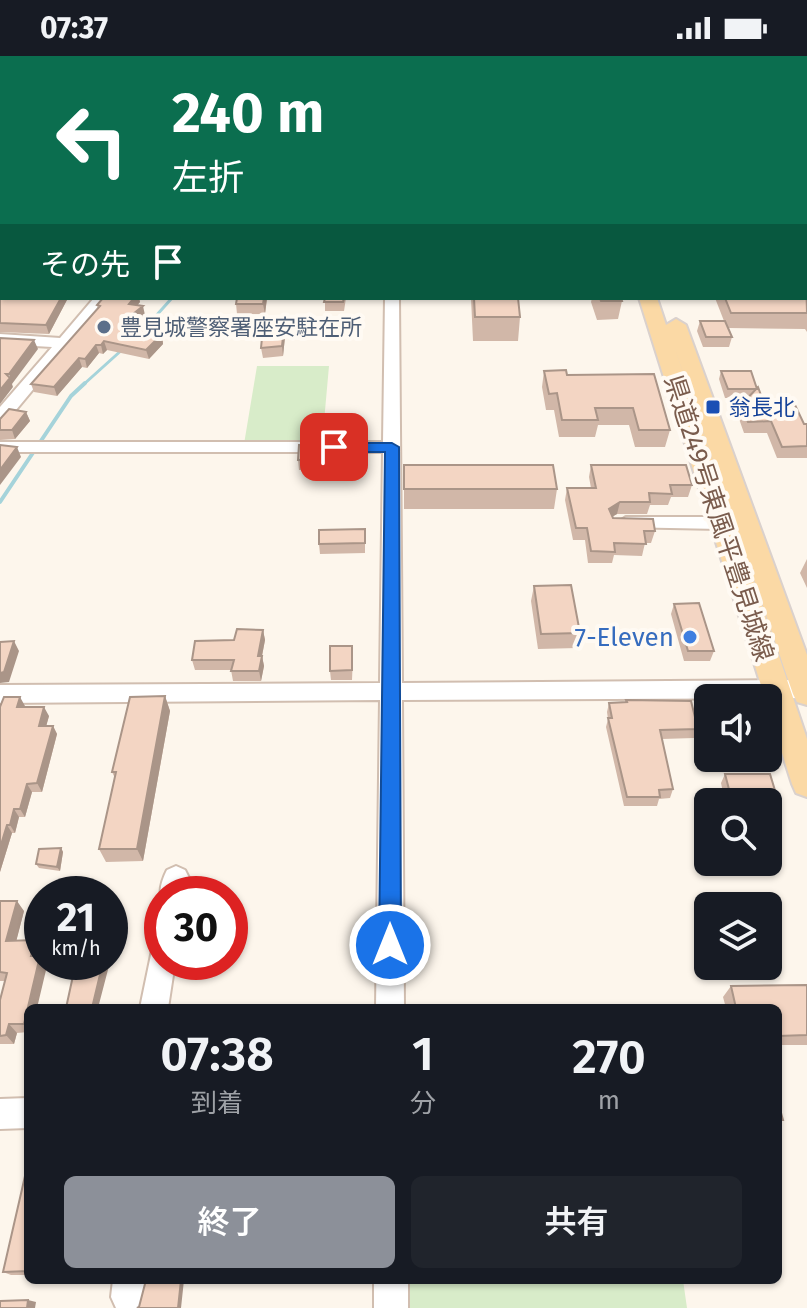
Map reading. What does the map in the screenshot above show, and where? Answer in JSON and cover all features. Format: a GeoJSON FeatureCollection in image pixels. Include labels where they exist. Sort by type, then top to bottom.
{"type":"FeatureCollection","features":[{"type":"Feature","properties":{"kind":"main road","name":"県道249号東風平豊見城線"},"geometry":{"type":"LineString","coordinates":[[649,300],[773,684]]}},
{"type":"Feature","properties":{"kind":"main road","name":"県道249号東風平豊見城線"},"geometry":{"type":"LineString","coordinates":[[668,300],[806,690]]}},
{"type":"Feature","properties":{"kind":"main road","name":"県道249号東風平豊見城線"},"geometry":{"type":"LineString","coordinates":[[782,710],[807,784]]}},
{"type":"Feature","properties":{"kind":"street"},"geometry":{"type":"LineString","coordinates":[[0,418],[100,300]]}},
{"type":"Feature","properties":{"kind":"street"},"geometry":{"type":"LineString","coordinates":[[390,1004],[392,300]]}},
{"type":"Feature","properties":{"kind":"street"},"geometry":{"type":"LineString","coordinates":[[0,339],[63,343]]}},
{"type":"Feature","properties":{"kind":"street"},"geometry":{"type":"LineString","coordinates":[[0,389],[22,392]]}},
{"type":"Feature","properties":{"kind":"street"},"geometry":{"type":"LineString","coordinates":[[0,447],[392,447]]}},
{"type":"Feature","properties":{"kind":"street"},"geometry":{"type":"LineString","coordinates":[[617,523],[720,523]]}},
{"type":"Feature","properties":{"kind":"street"},"geometry":{"type":"LineString","coordinates":[[782,689],[806,690]]}},
{"type":"Feature","properties":{"kind":"street"},"geometry":{"type":"LineString","coordinates":[[0,695],[694,690]]}},
{"type":"Feature","properties":{"kind":"street"},"geometry":{"type":"LineString","coordinates":[[155,1004],[159,980]]}},
{"type":"Feature","properties":{"kind":"street"},"geometry":{"type":"LineString","coordinates":[[0,1114],[24,1113]]}},
{"type":"Feature","properties":{"kind":"street"},"geometry":{"type":"LineString","coordinates":[[391,1284],[391,1308]]}},
{"type":"Feature","properties":{"kind":"green space"},"geometry":{"type":"Polygon","coordinates":[[[257,366],[329,366],[322,444],[244,444],[257,366]]]}},
{"type":"Feature","properties":{"kind":"green space"},"geometry":{"type":"Polygon","coordinates":[[[401,1284],[684,1284],[687,1308],[401,1308],[401,1284]]]}},
{"type":"Feature","properties":{"kind":"building"},"geometry":{"type":"Polygon","coordinates":[[[0,300],[60,300],[46,325],[0,323],[0,300]]]}},
{"type":"Feature","properties":{"kind":"building"},"geometry":{"type":"Polygon","coordinates":[[[101,300],[132,300],[129,304],[143,306],[128,318],[158,324],[154,328],[161,329],[156,334],[161,335],[146,350],[104,341],[96,345],[85,359],[79,358],[54,387],[31,384],[100,306],[97,305],[101,300]]]}},
{"type":"Feature","properties":{"kind":"building"},"geometry":{"type":"Polygon","coordinates":[[[237,300],[264,300],[263,304],[236,304],[237,300]]]}},
{"type":"Feature","properties":{"kind":"building"},"geometry":{"type":"Polygon","coordinates":[[[474,300],[518,300],[520,317],[475,317],[474,300]]]}},
{"type":"Feature","properties":{"kind":"building"},"geometry":{"type":"Polygon","coordinates":[[[726,300],[807,300],[807,313],[731,313],[726,300]]]}},
{"type":"Feature","properties":{"kind":"building"},"geometry":{"type":"Polygon","coordinates":[[[700,321],[725,321],[732,337],[706,337],[700,321]]]}},
{"type":"Feature","properties":{"kind":"building"},"geometry":{"type":"Polygon","coordinates":[[[263,328],[284,328],[282,346],[261,348],[263,328]]]}},
{"type":"Feature","properties":{"kind":"building"},"geometry":{"type":"Polygon","coordinates":[[[0,338],[34,340],[6,374],[10,378],[0,390],[0,338]]]}},
{"type":"Feature","properties":{"kind":"building"},"geometry":{"type":"Polygon","coordinates":[[[566,370],[567,375],[654,374],[670,430],[639,430],[633,408],[595,408],[598,420],[562,420],[557,393],[549,394],[544,371],[566,370]]]}},
{"type":"Feature","properties":{"kind":"building"},"geometry":{"type":"Polygon","coordinates":[[[721,371],[751,371],[757,389],[728,389],[721,371]]]}},
{"type":"Feature","properties":{"kind":"building"},"geometry":{"type":"Polygon","coordinates":[[[758,387],[765,406],[795,405],[804,424],[807,424],[807,446],[782,447],[771,421],[748,422],[741,405],[758,387]]]}},
{"type":"Feature","properties":{"kind":"building"},"geometry":{"type":"Polygon","coordinates":[[[9,409],[26,412],[12,430],[0,430],[0,419],[9,409]]]}},
{"type":"Feature","properties":{"kind":"building"},"geometry":{"type":"Polygon","coordinates":[[[0,445],[17,447],[0,470],[0,445]]]}},
{"type":"Feature","properties":{"kind":"building"},"geometry":{"type":"Polygon","coordinates":[[[299,445],[318,445],[317,459],[298,460],[299,445]]]}},
{"type":"Feature","properties":{"kind":"building"},"geometry":{"type":"Polygon","coordinates":[[[404,465],[553,465],[557,489],[404,489],[404,465]]]}},
{"type":"Feature","properties":{"kind":"building"},"geometry":{"type":"Polygon","coordinates":[[[591,465],[686,465],[692,485],[670,485],[672,494],[649,493],[650,502],[620,502],[609,509],[613,518],[653,519],[655,531],[644,531],[646,544],[614,543],[615,552],[591,551],[587,528],[576,528],[567,488],[596,488],[591,465]]]}},
{"type":"Feature","properties":{"kind":"building"},"geometry":{"type":"Polygon","coordinates":[[[365,529],[365,543],[319,544],[319,530],[365,529]]]}},
{"type":"Feature","properties":{"kind":"building"},"geometry":{"type":"Polygon","coordinates":[[[571,585],[580,633],[541,634],[534,586],[571,585]]]}},
{"type":"Feature","properties":{"kind":"building"},"geometry":{"type":"Polygon","coordinates":[[[699,603],[714,651],[688,651],[674,604],[699,603]]]}},
{"type":"Feature","properties":{"kind":"building"},"geometry":{"type":"Polygon","coordinates":[[[237,629],[263,630],[258,656],[262,656],[259,671],[231,671],[234,660],[192,660],[195,641],[234,640],[237,629]]]}},
{"type":"Feature","properties":{"kind":"building"},"geometry":{"type":"Polygon","coordinates":[[[14,641],[4,672],[0,673],[0,642],[14,641]]]}},
{"type":"Feature","properties":{"kind":"building"},"geometry":{"type":"Polygon","coordinates":[[[330,646],[352,646],[352,670],[330,671],[330,646]]]}},
{"type":"Feature","properties":{"kind":"building"},"geometry":{"type":"Polygon","coordinates":[[[165,696],[137,849],[99,849],[116,772],[112,772],[130,697],[165,696]]]}},
{"type":"Feature","properties":{"kind":"building"},"geometry":{"type":"Polygon","coordinates":[[[4,697],[20,697],[17,707],[44,707],[39,726],[53,726],[37,783],[27,784],[20,809],[14,809],[0,848],[0,707],[4,697]]]}},
{"type":"Feature","properties":{"kind":"building"},"geometry":{"type":"Polygon","coordinates":[[[691,701],[694,729],[660,730],[673,789],[659,790],[660,797],[627,797],[608,718],[612,718],[609,703],[691,701]]]}},
{"type":"Feature","properties":{"kind":"building"},"geometry":{"type":"Polygon","coordinates":[[[725,774],[770,774],[774,788],[729,788],[725,774]]]}},
{"type":"Feature","properties":{"kind":"building"},"geometry":{"type":"Polygon","coordinates":[[[61,848],[57,867],[36,864],[39,849],[61,848]]]}},
{"type":"Feature","properties":{"kind":"building"},"geometry":{"type":"Polygon","coordinates":[[[0,901],[17,901],[6,941],[24,940],[24,980],[34,980],[29,1004],[24,1004],[24,1024],[9,1024],[6,1035],[0,1036],[0,1000],[7,973],[0,972],[0,901]]]}},
{"type":"Feature","properties":{"kind":"building"},"geometry":{"type":"Polygon","coordinates":[[[72,980],[99,980],[93,1004],[67,1004],[72,980]]]}},
{"type":"Feature","properties":{"kind":"building"},"geometry":{"type":"Polygon","coordinates":[[[807,985],[807,1035],[782,1036],[782,1004],[735,1004],[731,986],[807,985]]]}},
{"type":"Feature","properties":{"kind":"building"},"geometry":{"type":"Polygon","coordinates":[[[24,1180],[24,1271],[3,1272],[24,1180]]]}},
{"type":"Feature","properties":{"kind":"building"},"geometry":{"type":"Polygon","coordinates":[[[145,1284],[181,1284],[178,1308],[139,1307],[145,1284]]]}},
{"type":"Feature","properties":{"kind":"building"},"geometry":{"type":"Polygon","coordinates":[[[28,1300],[27,1308],[0,1308],[0,1301],[28,1300]]]}},
{"type":"Feature","properties":{"kind":"waterway"},"geometry":{"type":"LineString","coordinates":[[146,327],[170,300]]}},
{"type":"Feature","properties":{"kind":"waterway"},"geometry":{"type":"LineString","coordinates":[[83,385],[124,348]]}},
{"type":"Feature","properties":{"kind":"waterway"},"geometry":{"type":"LineString","coordinates":[[0,502],[71,396],[85,383]]}},
{"type":"Feature","properties":{"kind":"place","name":"豊見城警察署座安駐在所"},"geometry":{"type":"Point","coordinates":[104,327]}},
{"type":"Feature","properties":{"kind":"place","name":"翁長北"},"geometry":{"type":"Point","coordinates":[713,407]}},
{"type":"Feature","properties":{"kind":"place","name":"7-Eleven"},"geometry":{"type":"Point","coordinates":[690,637]}},
{"type":"Feature","properties":{"kind":"route"},"geometry":{"type":"LineString","coordinates":[[334,447],[392,447],[390,945]]}}]}
